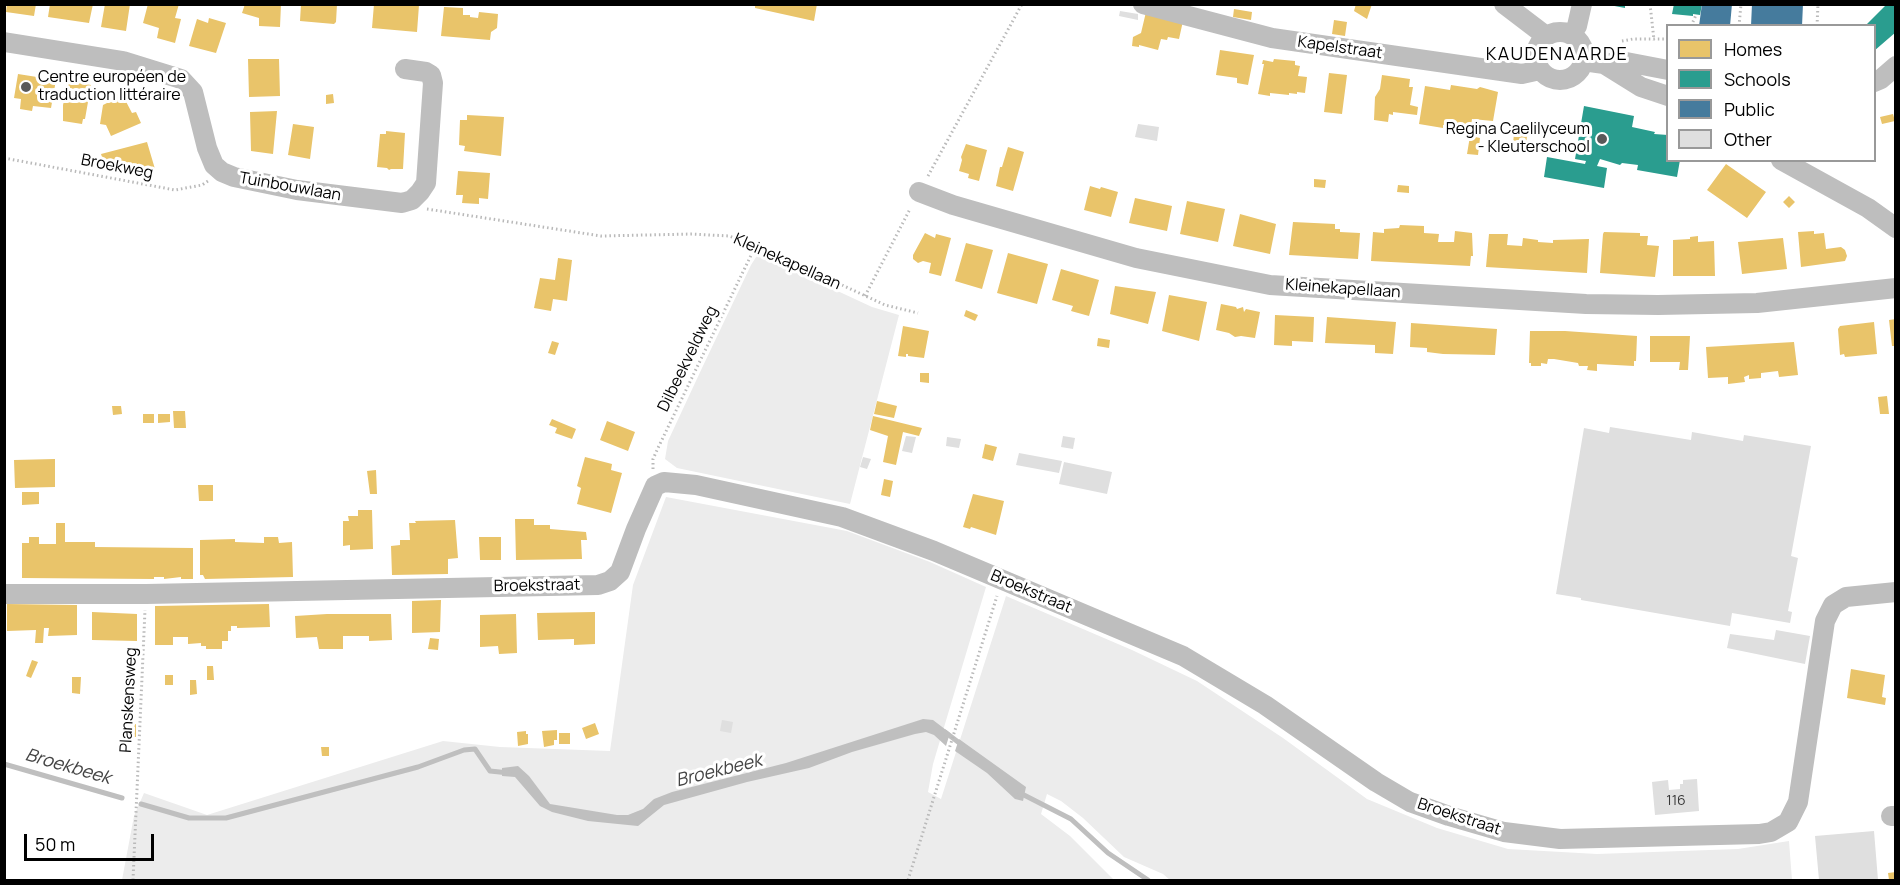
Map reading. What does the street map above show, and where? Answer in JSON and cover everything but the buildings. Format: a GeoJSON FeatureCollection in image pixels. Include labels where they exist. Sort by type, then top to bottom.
{"type":"FeatureCollection","features":[{"type":"Feature","properties":{"kind":"street","name":"Kapelstraat"},"geometry":{"type":"LineString","coordinates":[[1143,4],[1272,38],[1522,74],[1540,70]]}},
{"type":"Feature","properties":{"kind":"street"},"geometry":{"type":"LineString","coordinates":[[1504,4],[1546,36]]}},
{"type":"Feature","properties":{"kind":"street"},"geometry":{"type":"LineString","coordinates":[[1571,35],[1577,26],[1582,4]]}},
{"type":"Feature","properties":{"kind":"street"},"geometry":{"type":"LineString","coordinates":[[1558,32],[1571,35],[1576,38],[1582,48],[1583,61],[1576,73],[1569,78],[1553,79],[1540,70],[1537,63],[1537,48],[1546,36],[1558,32]]}},
{"type":"Feature","properties":{"kind":"street","name":"Tuinbouwlaan"},"geometry":{"type":"LineString","coordinates":[[4,42],[123,61],[181,79],[192,92],[207,148],[214,165],[222,172],[247,181],[287,188],[402,203]]}},
{"type":"Feature","properties":{"kind":"street"},"geometry":{"type":"LineString","coordinates":[[1583,61],[1604,64],[1621,61],[1666,70]]}},
{"type":"Feature","properties":{"kind":"street"},"geometry":{"type":"LineString","coordinates":[[1604,64],[1641,87],[1666,95]]}},
{"type":"Feature","properties":{"kind":"street"},"geometry":{"type":"LineString","coordinates":[[1876,82],[1896,66]]}},
{"type":"Feature","properties":{"kind":"street"},"geometry":{"type":"LineString","coordinates":[[402,203],[412,201],[426,183],[433,83],[431,75],[426,72],[405,69]]}},
{"type":"Feature","properties":{"kind":"street"},"geometry":{"type":"LineString","coordinates":[[1784,162],[1868,208],[1896,228]]}},
{"type":"Feature","properties":{"kind":"street","name":"Kleinekapellaan"},"geometry":{"type":"LineString","coordinates":[[919,192],[953,205],[1136,258],[1270,285],[1586,304],[1658,305],[1757,303],[1896,288]]}},
{"type":"Feature","properties":{"kind":"street","name":"Broekstraat"},"geometry":{"type":"LineString","coordinates":[[4,594],[146,594],[605,584],[615,579],[620,572],[639,520],[655,486],[664,482],[696,485],[842,517],[908,540],[1183,656],[1265,705],[1376,782],[1410,802],[1504,832],[1560,839],[1759,834],[1771,832],[1788,822],[1798,802],[1825,621],[1833,605],[1846,597],[1896,592]]}},
{"type":"Feature","properties":{"kind":"path"},"geometry":{"type":"LineString","coordinates":[[865,296],[1022,4]]}},
{"type":"Feature","properties":{"kind":"path"},"geometry":{"type":"LineString","coordinates":[[1650,4],[1654,40]]}},
{"type":"Feature","properties":{"kind":"path"},"geometry":{"type":"LineString","coordinates":[[1739,24],[1741,4]]}},
{"type":"Feature","properties":{"kind":"path"},"geometry":{"type":"LineString","coordinates":[[1817,24],[1818,4]]}},
{"type":"Feature","properties":{"kind":"path"},"geometry":{"type":"LineString","coordinates":[[1692,24],[1696,15]]}},
{"type":"Feature","properties":{"kind":"path"},"geometry":{"type":"LineString","coordinates":[[1622,41],[1666,39]]}},
{"type":"Feature","properties":{"kind":"path","name":"Broekweg"},"geometry":{"type":"LineString","coordinates":[[4,158],[176,190],[202,185],[222,172]]}},
{"type":"Feature","properties":{"kind":"path","name":"Kleinekapellaan"},"geometry":{"type":"LineString","coordinates":[[402,203],[434,211],[601,236],[715,234],[729,236],[756,244],[885,305],[918,313]]}},
{"type":"Feature","properties":{"kind":"path","name":"Dilbeekveldweg"},"geometry":{"type":"LineString","coordinates":[[655,486],[653,463],[658,448],[756,244]]}},
{"type":"Feature","properties":{"kind":"path"},"geometry":{"type":"LineString","coordinates":[[908,880],[1002,580]]}},
{"type":"Feature","properties":{"kind":"path","name":"Planskensweg"},"geometry":{"type":"LineString","coordinates":[[133,880],[146,594]]}},
{"type":"Feature","properties":{"kind":"shaded area"},"geometry":{"type":"Polygon","coordinates":[[[758,254],[872,307],[899,315],[850,504],[677,468],[665,459],[668,441],[758,254]]]}},
{"type":"Feature","properties":{"kind":"shaded area"},"geometry":{"type":"Polygon","coordinates":[[[666,497],[847,531],[930,562],[986,587],[933,764],[928,792],[941,799],[1006,596],[1132,650],[1197,681],[1283,738],[1367,799],[1437,828],[1508,849],[1597,854],[1738,849],[1789,841],[1792,880],[1170,880],[1163,874],[1124,857],[1083,818],[1061,801],[1047,794],[1041,814],[1070,836],[1114,880],[122,880],[134,816],[144,793],[207,815],[443,741],[500,747],[610,751],[633,585],[666,497]]]}},
{"type":"Feature","properties":{"kind":"shaded area"},"geometry":{"type":"Polygon","coordinates":[[[923,719],[933,720],[950,733],[946,746],[934,735],[926,732],[915,734],[852,752],[809,768],[664,805],[638,826],[588,821],[552,812],[540,806],[515,777],[502,776],[502,768],[518,766],[529,776],[550,804],[628,815],[643,809],[654,799],[672,792],[786,763],[923,719]]]}},
{"type":"Feature","properties":{"kind":"shaded area"},"geometry":{"type":"Polygon","coordinates":[[[959,739],[1026,787],[1023,801],[1015,799],[987,773],[955,751],[959,739]]]}},
{"type":"Feature","properties":{"kind":"waterway","name":"Broekbeek"},"geometry":{"type":"LineString","coordinates":[[945,732],[962,745]]}},
{"type":"Feature","properties":{"kind":"waterway","name":"Broekbeek"},"geometry":{"type":"LineString","coordinates":[[141,804],[189,818],[226,818],[418,767],[464,750],[475,749],[490,771],[509,773]]}},
{"type":"Feature","properties":{"kind":"waterway","name":"Broekbeek"},"geometry":{"type":"LineString","coordinates":[[4,764],[122,798]]}},
{"type":"Feature","properties":{"kind":"waterway","name":"Broekbeek"},"geometry":{"type":"LineString","coordinates":[[1020,793],[1071,819],[1108,853],[1148,880]]}},
{"type":"Feature","properties":{"kind":"place","name":"Centre européen de traduction littéraire"},"geometry":{"type":"Point","coordinates":[26,87]}},
{"type":"Feature","properties":{"kind":"place","name":"Regina Caelilyceum - Kleuterschool"},"geometry":{"type":"Point","coordinates":[1602,139]}},
{"type":"Feature","properties":{"kind":"district","name":"KAUDENAARDE"},"geometry":{"type":"Point","coordinates":[1557,55]}}]}
